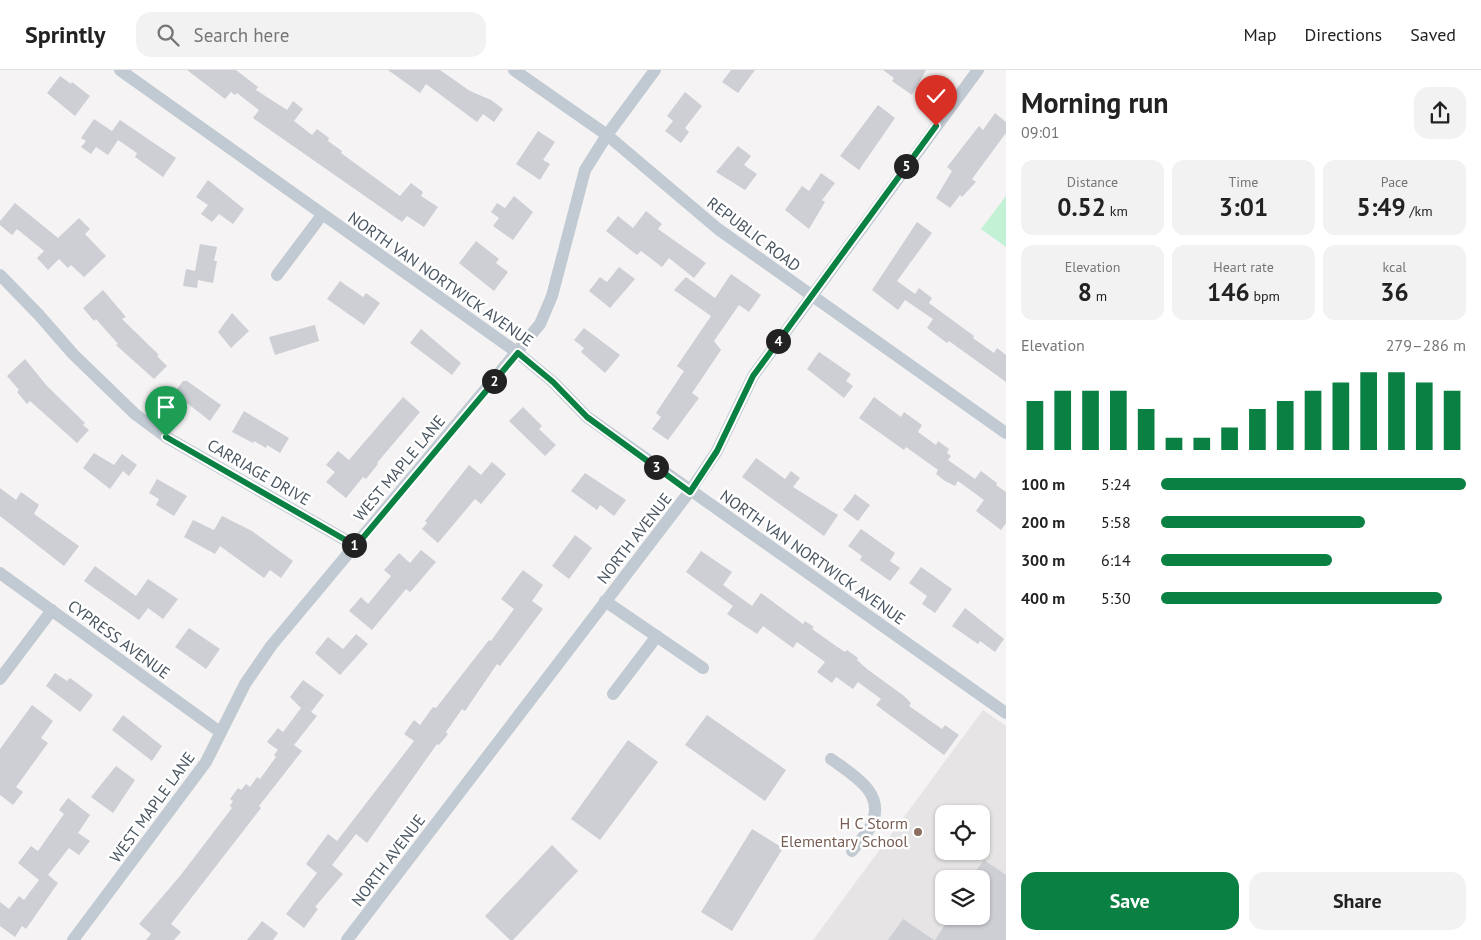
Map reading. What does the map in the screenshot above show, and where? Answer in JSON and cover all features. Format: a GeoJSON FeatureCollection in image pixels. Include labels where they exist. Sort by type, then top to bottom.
{"type":"FeatureCollection","features":[{"type":"Feature","properties":{"kind":"street","name":"NORTH VAN NORTWICK AVENUE"},"geometry":{"type":"LineString","coordinates":[[120,70],[518,353],[553,382],[587,417],[690,492],[1006,713]]}},
{"type":"Feature","properties":{"kind":"street","name":"REPUBLIC ROAD"},"geometry":{"type":"LineString","coordinates":[[514,70],[607,135],[718,230],[1006,433]]}},
{"type":"Feature","properties":{"kind":"street","name":"WEST MAPLE LANE"},"geometry":{"type":"LineString","coordinates":[[73,940],[206,762],[220,732],[257,665],[518,353],[540,324],[552,296],[585,170],[607,135],[655,70]]}},
{"type":"Feature","properties":{"kind":"street","name":"NORTH AVENUE"},"geometry":{"type":"LineString","coordinates":[[347,940],[690,492],[717,451],[753,376],[810,295],[978,70]]}},
{"type":"Feature","properties":{"kind":"street"},"geometry":{"type":"LineString","coordinates":[[278,275],[322,215]]}},
{"type":"Feature","properties":{"kind":"street","name":"CARRIAGE DRIVE"},"geometry":{"type":"LineString","coordinates":[[0,275],[73,354],[135,414],[166,437],[356,546]]}},
{"type":"Feature","properties":{"kind":"street","name":"CYPRESS AVENUE"},"geometry":{"type":"LineString","coordinates":[[0,573],[220,732]]}},
{"type":"Feature","properties":{"kind":"street"},"geometry":{"type":"LineString","coordinates":[[605,601],[703,668]]}},
{"type":"Feature","properties":{"kind":"street"},"geometry":{"type":"LineString","coordinates":[[0,679],[52,610]]}},
{"type":"Feature","properties":{"kind":"street"},"geometry":{"type":"LineString","coordinates":[[613,694],[657,636]]}},
{"type":"Feature","properties":{"kind":"street"},"geometry":{"type":"LineString","coordinates":[[831,759],[862,781],[873,798],[875,815],[870,827],[852,851]]}},
{"type":"Feature","properties":{"kind":"shaded area","name":"H C Storm Elementary School"},"geometry":{"type":"Polygon","coordinates":[[[983,710],[1006,726],[1006,940],[813,940],[983,710]]]}},
{"type":"Feature","properties":{"kind":"green space"},"geometry":{"type":"Polygon","coordinates":[[[1006,196],[1006,247],[981,229],[1006,196]]]}},
{"type":"Feature","properties":{"kind":"building"},"geometry":{"type":"Polygon","coordinates":[[[187,70],[236,70],[258,87],[256,90],[287,110],[293,101],[303,109],[294,121],[312,135],[317,129],[329,138],[328,141],[342,151],[341,153],[400,196],[411,183],[423,192],[421,196],[438,207],[424,227],[407,216],[402,222],[253,118],[259,110],[237,93],[235,95],[231,92],[225,99],[187,70]]]}},
{"type":"Feature","properties":{"kind":"building"},"geometry":{"type":"Polygon","coordinates":[[[388,70],[440,70],[470,91],[491,100],[503,109],[494,122],[483,114],[477,122],[426,84],[420,93],[388,70]]]}},
{"type":"Feature","properties":{"kind":"building"},"geometry":{"type":"Polygon","coordinates":[[[731,70],[755,70],[738,93],[722,82],[731,70]]]}},
{"type":"Feature","properties":{"kind":"building"},"geometry":{"type":"Polygon","coordinates":[[[883,70],[926,70],[912,95],[892,81],[894,78],[883,70]]]}},
{"type":"Feature","properties":{"kind":"building"},"geometry":{"type":"Polygon","coordinates":[[[60,76],[71,84],[72,82],[90,96],[75,116],[47,93],[60,76]]]}},
{"type":"Feature","properties":{"kind":"building"},"geometry":{"type":"Polygon","coordinates":[[[685,92],[702,106],[685,128],[689,132],[681,143],[665,131],[673,121],[667,116],[685,92]]]}},
{"type":"Feature","properties":{"kind":"building"},"geometry":{"type":"Polygon","coordinates":[[[878,105],[895,118],[859,170],[840,156],[878,105]]]}},
{"type":"Feature","properties":{"kind":"building"},"geometry":{"type":"Polygon","coordinates":[[[995,113],[1006,122],[1006,133],[972,179],[976,182],[962,197],[960,195],[950,208],[936,198],[952,171],[947,167],[979,126],[983,130],[995,113]]]}},
{"type":"Feature","properties":{"kind":"building"},"geometry":{"type":"Polygon","coordinates":[[[94,119],[112,131],[120,120],[176,158],[163,177],[135,157],[137,153],[118,140],[108,155],[96,147],[91,154],[81,147],[86,141],[81,138],[94,119]]]}},
{"type":"Feature","properties":{"kind":"building"},"geometry":{"type":"Polygon","coordinates":[[[538,131],[555,142],[543,160],[550,164],[540,180],[516,164],[538,131]]]}},
{"type":"Feature","properties":{"kind":"building"},"geometry":{"type":"Polygon","coordinates":[[[738,146],[751,156],[744,165],[757,174],[745,190],[716,172],[738,146]]]}},
{"type":"Feature","properties":{"kind":"building"},"geometry":{"type":"Polygon","coordinates":[[[821,173],[835,183],[822,200],[825,202],[809,229],[785,210],[802,186],[809,191],[821,173]]]}},
{"type":"Feature","properties":{"kind":"building"},"geometry":{"type":"Polygon","coordinates":[[[208,180],[244,209],[233,224],[219,214],[212,222],[201,214],[208,205],[196,197],[208,180]]]}},
{"type":"Feature","properties":{"kind":"building"},"geometry":{"type":"Polygon","coordinates":[[[514,196],[533,212],[513,240],[493,226],[499,218],[491,212],[497,203],[505,208],[514,196]]]}},
{"type":"Feature","properties":{"kind":"building"},"geometry":{"type":"Polygon","coordinates":[[[15,203],[58,238],[79,218],[90,229],[85,234],[106,256],[84,277],[71,265],[68,268],[59,259],[48,270],[37,258],[44,251],[17,229],[12,235],[0,225],[0,221],[15,203]]]}},
{"type":"Feature","properties":{"kind":"building"},"geometry":{"type":"Polygon","coordinates":[[[646,211],[662,224],[658,229],[706,263],[694,278],[669,258],[662,267],[641,251],[637,255],[606,231],[618,216],[633,228],[646,211]]]}},
{"type":"Feature","properties":{"kind":"building"},"geometry":{"type":"Polygon","coordinates":[[[917,222],[932,233],[897,281],[915,294],[919,288],[932,298],[929,303],[974,336],[973,338],[994,353],[997,348],[1006,355],[1006,382],[949,341],[947,343],[927,328],[933,319],[905,300],[898,310],[872,290],[917,222]]]}},
{"type":"Feature","properties":{"kind":"building"},"geometry":{"type":"Polygon","coordinates":[[[476,241],[499,259],[496,263],[508,272],[494,291],[459,263],[476,241]]]}},
{"type":"Feature","properties":{"kind":"building"},"geometry":{"type":"Polygon","coordinates":[[[200,244],[217,247],[214,261],[217,261],[213,283],[198,280],[197,288],[183,286],[186,269],[195,271],[200,244]]]}},
{"type":"Feature","properties":{"kind":"building"},"geometry":{"type":"Polygon","coordinates":[[[619,267],[635,279],[610,308],[589,291],[600,277],[607,282],[619,267]]]}},
{"type":"Feature","properties":{"kind":"building"},"geometry":{"type":"Polygon","coordinates":[[[731,274],[761,295],[749,312],[739,305],[714,341],[721,350],[692,393],[699,398],[668,440],[652,429],[661,417],[656,413],[684,371],[677,366],[711,316],[674,290],[686,277],[715,298],[731,274]]]}},
{"type":"Feature","properties":{"kind":"building"},"geometry":{"type":"Polygon","coordinates":[[[340,281],[363,297],[366,293],[380,303],[364,325],[327,299],[340,281]]]}},
{"type":"Feature","properties":{"kind":"building"},"geometry":{"type":"Polygon","coordinates":[[[103,290],[126,317],[122,319],[159,355],[157,356],[167,366],[154,379],[116,345],[118,344],[96,319],[94,321],[83,308],[103,290]]]}},
{"type":"Feature","properties":{"kind":"building"},"geometry":{"type":"Polygon","coordinates":[[[232,313],[249,331],[231,348],[218,332],[232,313]]]}},
{"type":"Feature","properties":{"kind":"building"},"geometry":{"type":"Polygon","coordinates":[[[315,325],[319,341],[275,355],[269,337],[315,325]]]}},
{"type":"Feature","properties":{"kind":"building"},"geometry":{"type":"Polygon","coordinates":[[[584,328],[620,355],[605,373],[581,352],[584,348],[574,340],[584,328]]]}},
{"type":"Feature","properties":{"kind":"building"},"geometry":{"type":"Polygon","coordinates":[[[421,329],[461,363],[452,375],[410,343],[421,329]]]}},
{"type":"Feature","properties":{"kind":"building"},"geometry":{"type":"Polygon","coordinates":[[[819,352],[851,374],[846,381],[853,386],[844,398],[807,369],[819,352]]]}},
{"type":"Feature","properties":{"kind":"building"},"geometry":{"type":"Polygon","coordinates":[[[25,359],[47,386],[85,423],[83,425],[89,430],[77,443],[30,401],[27,404],[17,392],[19,390],[7,376],[25,359]]]}},
{"type":"Feature","properties":{"kind":"building"},"geometry":{"type":"Polygon","coordinates":[[[183,381],[187,381],[221,405],[210,421],[174,393],[183,381]]]}},
{"type":"Feature","properties":{"kind":"building"},"geometry":{"type":"Polygon","coordinates":[[[403,397],[420,412],[366,479],[363,477],[346,498],[326,482],[335,472],[326,465],[338,451],[349,460],[403,397]]]}},
{"type":"Feature","properties":{"kind":"building"},"geometry":{"type":"Polygon","coordinates":[[[874,397],[901,417],[904,412],[922,425],[918,432],[936,445],[938,441],[949,449],[947,453],[951,456],[948,460],[975,479],[981,471],[1006,492],[1006,523],[1001,530],[976,511],[984,500],[958,481],[955,486],[945,481],[936,474],[938,470],[906,447],[904,450],[859,418],[874,397]]]}},
{"type":"Feature","properties":{"kind":"building"},"geometry":{"type":"Polygon","coordinates":[[[523,407],[542,426],[539,429],[556,445],[545,456],[509,421],[523,407]]]}},
{"type":"Feature","properties":{"kind":"building"},"geometry":{"type":"Polygon","coordinates":[[[244,411],[289,438],[280,453],[267,445],[266,448],[232,432],[244,411]]]}},
{"type":"Feature","properties":{"kind":"building"},"geometry":{"type":"Polygon","coordinates":[[[94,453],[114,465],[122,454],[137,465],[129,476],[123,471],[110,489],[83,468],[94,453]]]}},
{"type":"Feature","properties":{"kind":"building"},"geometry":{"type":"Polygon","coordinates":[[[756,458],[785,479],[791,471],[800,478],[793,487],[838,515],[824,536],[742,477],[756,458]]]}},
{"type":"Feature","properties":{"kind":"building"},"geometry":{"type":"Polygon","coordinates":[[[492,462],[506,474],[481,504],[475,499],[438,543],[422,529],[427,523],[425,521],[469,465],[481,475],[492,462]]]}},
{"type":"Feature","properties":{"kind":"building"},"geometry":{"type":"Polygon","coordinates":[[[585,473],[626,500],[614,516],[600,505],[597,510],[571,491],[585,473]]]}},
{"type":"Feature","properties":{"kind":"building"},"geometry":{"type":"Polygon","coordinates":[[[157,479],[187,496],[174,516],[156,505],[159,499],[149,493],[157,479]]]}},
{"type":"Feature","properties":{"kind":"building"},"geometry":{"type":"Polygon","coordinates":[[[0,488],[16,500],[21,492],[39,505],[34,514],[79,546],[64,566],[0,516],[0,488]]]}},
{"type":"Feature","properties":{"kind":"building"},"geometry":{"type":"Polygon","coordinates":[[[855,494],[870,505],[858,521],[843,510],[855,494]]]}},
{"type":"Feature","properties":{"kind":"building"},"geometry":{"type":"Polygon","coordinates":[[[222,516],[252,531],[293,561],[281,578],[270,570],[264,578],[220,546],[215,554],[184,537],[193,520],[214,530],[222,516]]]}},
{"type":"Feature","properties":{"kind":"building"},"geometry":{"type":"Polygon","coordinates":[[[861,529],[895,553],[890,561],[900,568],[890,581],[860,560],[862,556],[848,546],[861,529]]]}},
{"type":"Feature","properties":{"kind":"building"},"geometry":{"type":"Polygon","coordinates":[[[575,535],[592,548],[569,579],[552,566],[575,535]]]}},
{"type":"Feature","properties":{"kind":"building"},"geometry":{"type":"Polygon","coordinates":[[[421,550],[436,562],[410,592],[406,589],[372,630],[349,611],[361,597],[368,604],[391,576],[384,570],[399,553],[410,563],[421,550]]]}},
{"type":"Feature","properties":{"kind":"building"},"geometry":{"type":"Polygon","coordinates":[[[701,551],[732,572],[723,585],[752,606],[761,593],[803,624],[805,621],[814,627],[812,629],[836,646],[845,652],[847,650],[858,658],[857,660],[867,669],[904,696],[911,703],[909,706],[942,729],[945,725],[959,735],[944,755],[876,705],[881,699],[858,682],[853,689],[836,677],[832,683],[817,672],[825,662],[797,642],[793,648],[763,626],[757,634],[727,614],[733,606],[686,572],[701,551]]]}},
{"type":"Feature","properties":{"kind":"building"},"geometry":{"type":"Polygon","coordinates":[[[95,566],[136,596],[148,579],[178,599],[163,619],[148,608],[139,620],[84,581],[95,566]]]}},
{"type":"Feature","properties":{"kind":"building"},"geometry":{"type":"Polygon","coordinates":[[[921,567],[952,589],[935,613],[922,604],[927,596],[909,583],[921,567]]]}},
{"type":"Feature","properties":{"kind":"building"},"geometry":{"type":"Polygon","coordinates":[[[523,570],[543,585],[532,601],[543,609],[500,666],[497,664],[465,711],[462,709],[446,732],[448,734],[439,745],[437,744],[367,843],[356,834],[332,865],[343,874],[315,907],[318,909],[304,928],[286,914],[317,873],[306,864],[328,834],[337,841],[414,741],[404,734],[414,720],[420,725],[433,707],[436,708],[489,640],[491,641],[514,609],[501,599],[523,570]]]}},
{"type":"Feature","properties":{"kind":"building"},"geometry":{"type":"Polygon","coordinates":[[[965,608],[1004,639],[995,652],[980,641],[978,644],[952,626],[965,608]]]}},
{"type":"Feature","properties":{"kind":"building"},"geometry":{"type":"Polygon","coordinates":[[[189,628],[220,649],[206,669],[175,647],[189,628]]]}},
{"type":"Feature","properties":{"kind":"building"},"geometry":{"type":"Polygon","coordinates":[[[356,634],[368,644],[340,675],[315,653],[328,637],[343,649],[356,634]]]}},
{"type":"Feature","properties":{"kind":"building"},"geometry":{"type":"Polygon","coordinates":[[[55,673],[67,681],[70,678],[93,695],[80,712],[46,686],[55,673]]]}},
{"type":"Feature","properties":{"kind":"building"},"geometry":{"type":"Polygon","coordinates":[[[303,680],[324,695],[311,712],[317,716],[294,745],[302,751],[259,806],[261,808],[171,924],[181,932],[174,940],[146,940],[151,934],[139,924],[180,876],[232,808],[230,806],[233,801],[230,799],[238,788],[241,790],[246,784],[250,787],[257,777],[260,779],[276,757],[274,755],[278,750],[267,742],[278,728],[283,732],[301,708],[290,697],[303,680]]]}},
{"type":"Feature","properties":{"kind":"building"},"geometry":{"type":"Polygon","coordinates":[[[32,705],[53,721],[41,738],[48,743],[16,787],[23,792],[13,805],[0,795],[0,749],[32,705]]]}},
{"type":"Feature","properties":{"kind":"building"},"geometry":{"type":"Polygon","coordinates":[[[123,715],[162,746],[152,761],[112,730],[123,715]]]}},
{"type":"Feature","properties":{"kind":"building"},"geometry":{"type":"Polygon","coordinates":[[[707,715],[786,770],[765,801],[685,745],[707,715]]]}},
{"type":"Feature","properties":{"kind":"building"},"geometry":{"type":"Polygon","coordinates":[[[628,740],[658,762],[600,840],[571,819],[628,740]]]}},
{"type":"Feature","properties":{"kind":"building"},"geometry":{"type":"Polygon","coordinates":[[[116,766],[135,780],[113,813],[91,797],[116,766]]]}},
{"type":"Feature","properties":{"kind":"building"},"geometry":{"type":"Polygon","coordinates":[[[68,798],[90,815],[78,833],[90,841],[79,855],[69,848],[48,875],[58,883],[26,929],[22,926],[15,937],[0,926],[0,902],[9,909],[19,896],[24,900],[39,880],[18,863],[31,846],[38,851],[64,814],[59,810],[68,798]]]}},
{"type":"Feature","properties":{"kind":"building"},"geometry":{"type":"Polygon","coordinates":[[[752,829],[783,848],[732,931],[701,912],[752,829]]]}},
{"type":"Feature","properties":{"kind":"building"},"geometry":{"type":"Polygon","coordinates":[[[552,845],[578,871],[513,940],[510,940],[485,916],[552,845]]]}},
{"type":"Feature","properties":{"kind":"building"},"geometry":{"type":"Polygon","coordinates":[[[984,860],[1006,875],[1006,940],[935,940],[945,925],[990,925],[990,870],[977,870],[984,860]]]}},
{"type":"Feature","properties":{"kind":"building"},"geometry":{"type":"Polygon","coordinates":[[[903,919],[934,940],[888,940],[903,919]]]}},
{"type":"Feature","properties":{"kind":"building"},"geometry":{"type":"Polygon","coordinates":[[[262,921],[278,933],[273,940],[247,940],[262,921]]]}},
{"type":"Feature","properties":{"kind":"place","name":"H C Storm Elementary School"},"geometry":{"type":"Point","coordinates":[918,832]}},
{"type":"Feature","properties":{"kind":"route"},"geometry":{"type":"LineString","coordinates":[[166,437],[356,546],[518,353],[553,382],[587,417],[690,492],[717,451],[753,376],[810,295],[936,126]]}}]}
